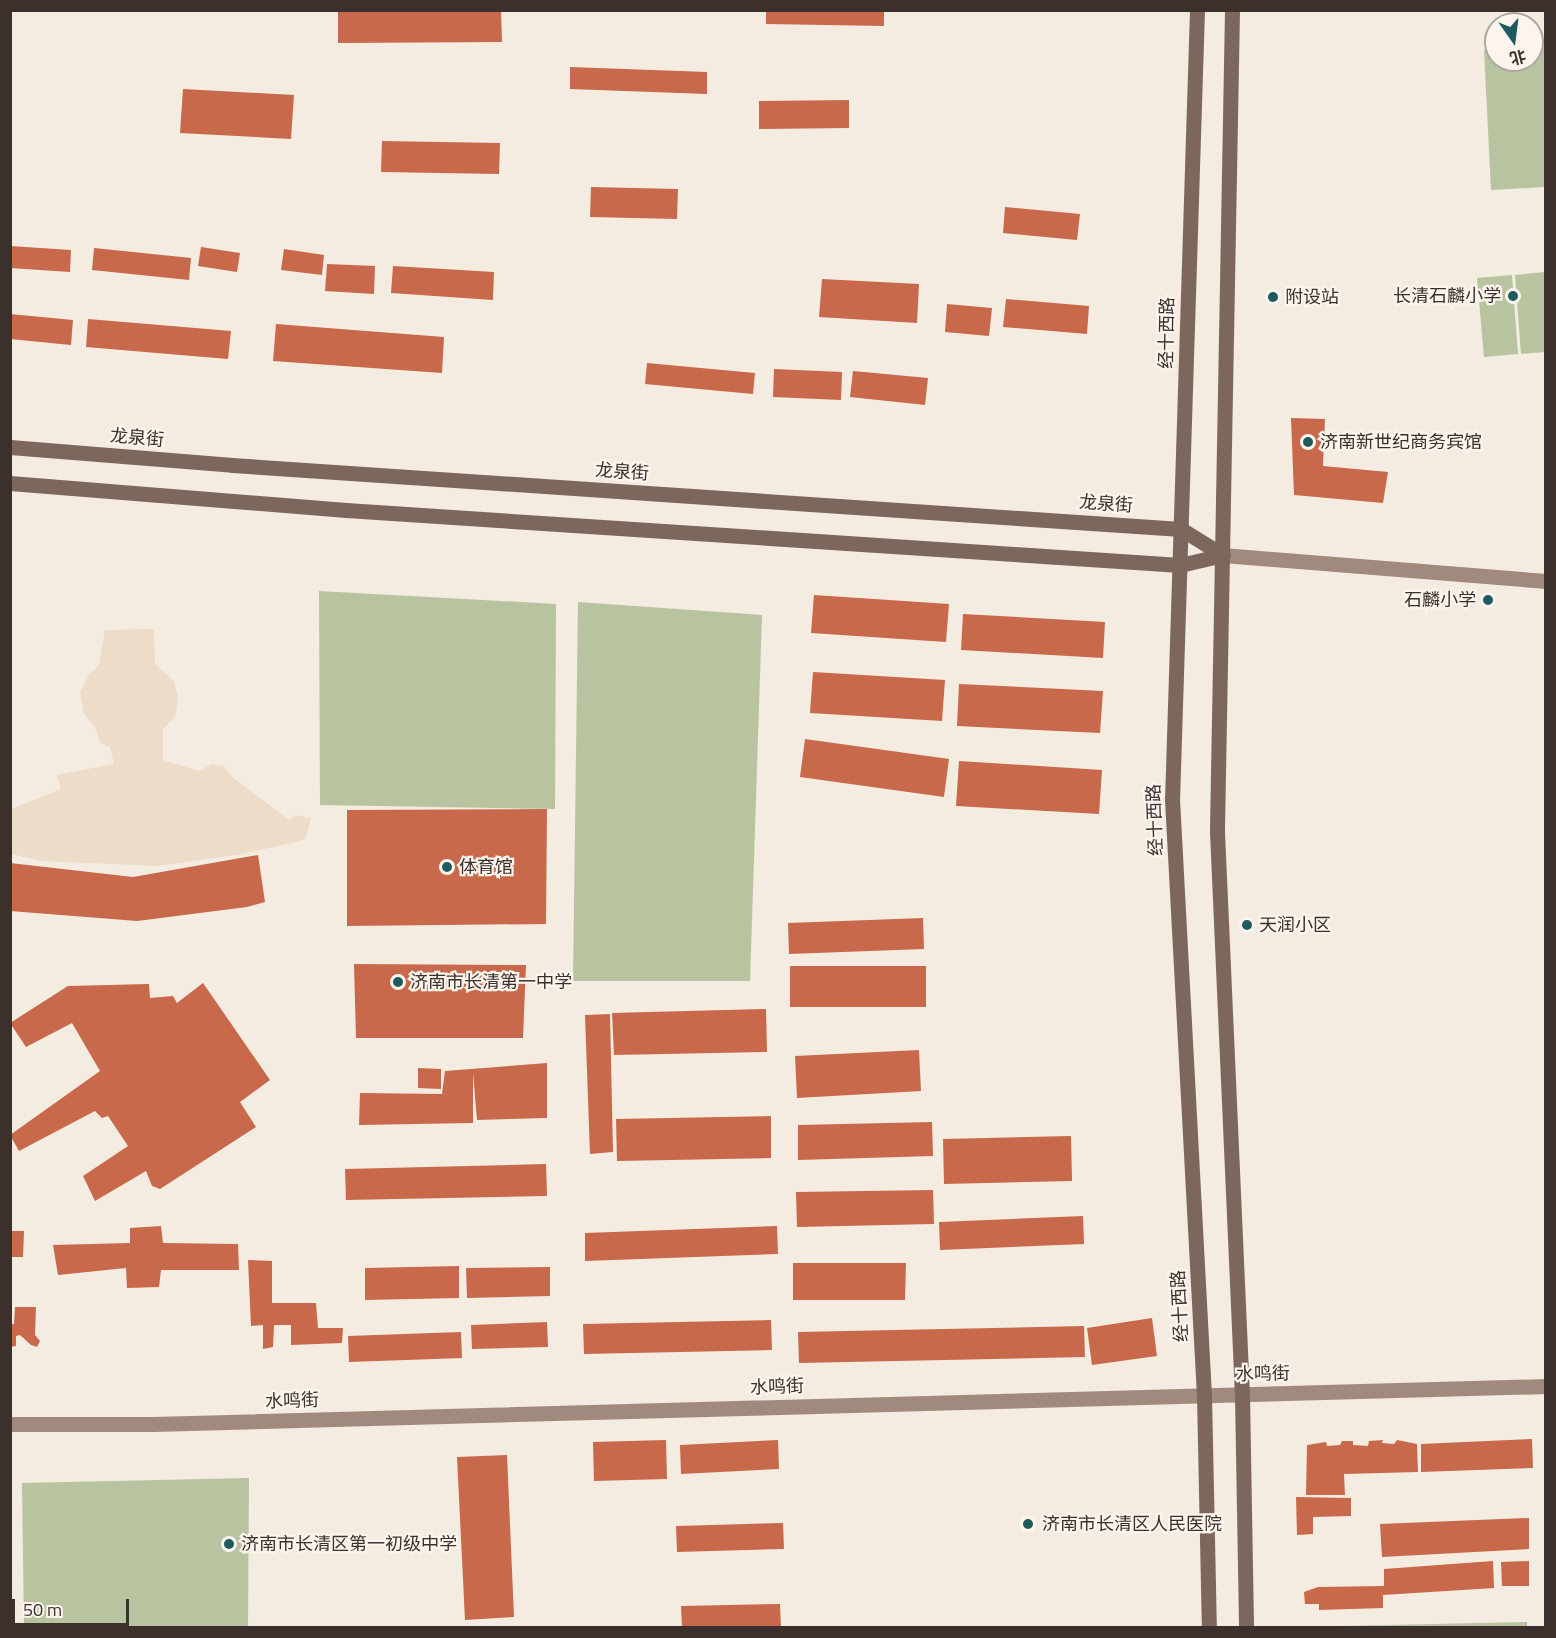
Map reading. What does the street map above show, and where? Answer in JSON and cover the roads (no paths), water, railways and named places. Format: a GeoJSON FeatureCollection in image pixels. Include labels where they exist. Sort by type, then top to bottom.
{"type":"FeatureCollection","features":[{"type":"Feature","properties":{"kind":"main road","name":"经十西路"},"geometry":{"type":"LineString","coordinates":[[1197,10],[1172,799],[1204,1395],[1209,1628]]}},
{"type":"Feature","properties":{"kind":"main road"},"geometry":{"type":"LineString","coordinates":[[1232,10],[1217,832],[1242,1395],[1246,1628]]}},
{"type":"Feature","properties":{"kind":"main road","name":"龙泉街"},"geometry":{"type":"LineString","coordinates":[[10,447],[232,465],[1181,529],[1223,555]]}},
{"type":"Feature","properties":{"kind":"main road","name":"龙泉街"},"geometry":{"type":"LineString","coordinates":[[10,483],[358,511],[1180,565],[1223,555]]}},
{"type":"Feature","properties":{"kind":"street","name":"龙泉街"},"geometry":{"type":"LineString","coordinates":[[1223,555],[1545,581]]}},
{"type":"Feature","properties":{"kind":"street","name":"水鸣街"},"geometry":{"type":"LineString","coordinates":[[10,1424],[153,1424],[1545,1386]]}},
{"type":"Feature","properties":{"kind":"place","name":"长清石麟小学"},"geometry":{"type":"Point","coordinates":[1513,296]}},
{"type":"Feature","properties":{"kind":"place","name":"附设站"},"geometry":{"type":"Point","coordinates":[1273,297]}},
{"type":"Feature","properties":{"kind":"place","name":"济南新世纪商务宾馆"},"geometry":{"type":"Point","coordinates":[1308,442]}},
{"type":"Feature","properties":{"kind":"place","name":"石麟小学"},"geometry":{"type":"Point","coordinates":[1488,600]}},
{"type":"Feature","properties":{"kind":"place","name":"体育馆"},"geometry":{"type":"Point","coordinates":[447,867]}},
{"type":"Feature","properties":{"kind":"place","name":"天润小区"},"geometry":{"type":"Point","coordinates":[1247,925]}},
{"type":"Feature","properties":{"kind":"place","name":"济南市长清第一中学"},"geometry":{"type":"Point","coordinates":[398,982]}},
{"type":"Feature","properties":{"kind":"place","name":"济南市长清区人民医院"},"geometry":{"type":"Point","coordinates":[1028,1524]}},
{"type":"Feature","properties":{"kind":"place","name":"济南市长清区第一初级中学"},"geometry":{"type":"Point","coordinates":[229,1544]}}]}
